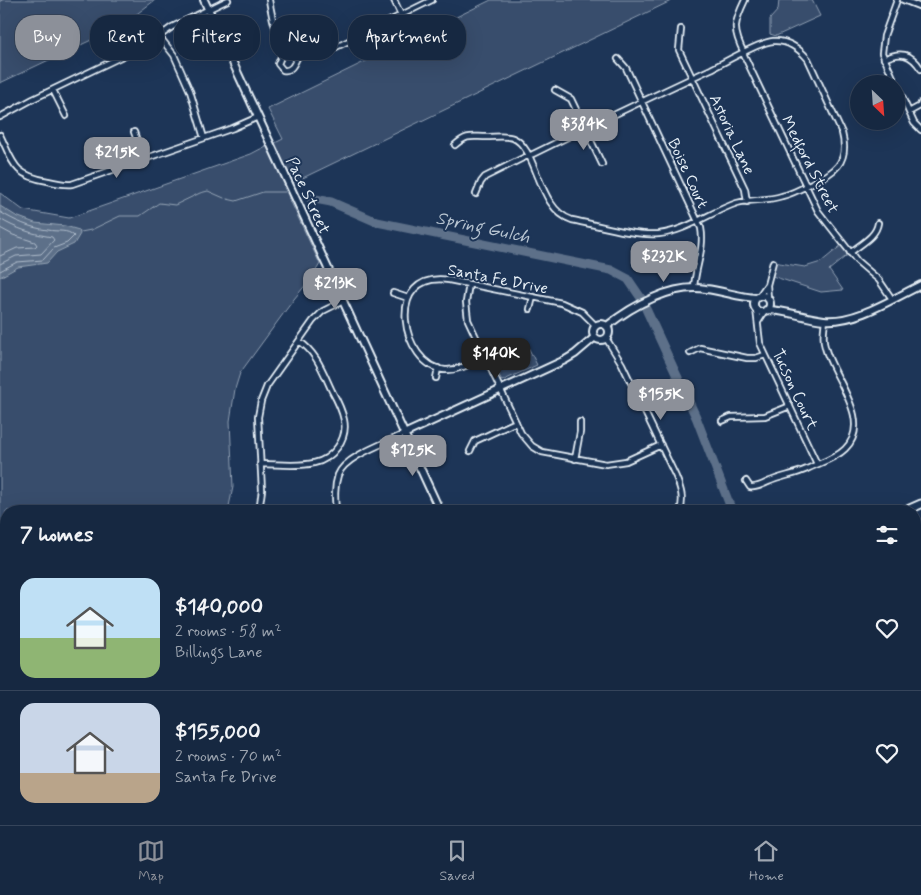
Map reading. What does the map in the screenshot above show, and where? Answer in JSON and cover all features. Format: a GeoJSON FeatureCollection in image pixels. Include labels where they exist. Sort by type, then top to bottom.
{"type":"FeatureCollection","features":[{"type":"Feature","properties":{"kind":"street","name":"Pace Street"},"geometry":{"type":"LineString","coordinates":[[204,0],[437,505]]}},
{"type":"Feature","properties":{"kind":"street"},"geometry":{"type":"LineString","coordinates":[[164,33],[177,24],[228,0]]}},
{"type":"Feature","properties":{"kind":"street"},"geometry":{"type":"LineString","coordinates":[[269,0],[272,15]]}},
{"type":"Feature","properties":{"kind":"street"},"geometry":{"type":"LineString","coordinates":[[394,0],[401,15],[432,0]]}},
{"type":"Feature","properties":{"kind":"street","name":"Medford Street"},"geometry":{"type":"LineString","coordinates":[[745,0],[738,13],[735,31],[743,53],[818,211],[850,253],[879,280],[892,299]]}},
{"type":"Feature","properties":{"kind":"street"},"geometry":{"type":"LineString","coordinates":[[892,75],[882,53],[884,36],[897,0]]}},
{"type":"Feature","properties":{"kind":"street"},"geometry":{"type":"LineString","coordinates":[[903,0],[921,7]]}},
{"type":"Feature","properties":{"kind":"street","name":"Astoria Lane"},"geometry":{"type":"LineString","coordinates":[[681,29],[679,50],[745,188],[747,202]]}},
{"type":"Feature","properties":{"kind":"street"},"geometry":{"type":"LineString","coordinates":[[164,41],[174,55],[190,91],[204,138]]}},
{"type":"Feature","properties":{"kind":"street"},"geometry":{"type":"LineString","coordinates":[[455,145],[464,137],[506,137],[519,142],[528,156],[553,206],[561,215],[649,234],[670,232],[731,206],[783,196],[827,176],[837,168],[841,161],[844,147],[842,133],[811,66],[801,51],[791,44],[782,41],[769,42],[743,53],[692,78],[528,156],[485,177],[476,194]]}},
{"type":"Feature","properties":{"kind":"street"},"geometry":{"type":"LineString","coordinates":[[884,58],[895,53],[906,55],[921,69]]}},
{"type":"Feature","properties":{"kind":"street","name":"Boise Court"},"geometry":{"type":"LineString","coordinates":[[618,59],[626,68],[698,221],[703,237],[694,276],[694,288]]}},
{"type":"Feature","properties":{"kind":"street"},"geometry":{"type":"LineString","coordinates":[[0,118],[115,60]]}},
{"type":"Feature","properties":{"kind":"street"},"geometry":{"type":"LineString","coordinates":[[280,60],[278,64],[283,70],[291,69],[296,60]]}},
{"type":"Feature","properties":{"kind":"street"},"geometry":{"type":"LineString","coordinates":[[53,90],[66,116]]}},
{"type":"Feature","properties":{"kind":"street"},"geometry":{"type":"LineString","coordinates":[[555,90],[571,99],[602,164]]}},
{"type":"Feature","properties":{"kind":"street"},"geometry":{"type":"LineString","coordinates":[[905,103],[914,123],[921,130]]}},
{"type":"Feature","properties":{"kind":"street"},"geometry":{"type":"LineString","coordinates":[[909,112],[920,106],[921,103]]}},
{"type":"Feature","properties":{"kind":"street"},"geometry":{"type":"LineString","coordinates":[[0,135],[14,164],[22,173],[31,178],[62,184],[75,184],[233,128],[258,117]]}},
{"type":"Feature","properties":{"kind":"street"},"geometry":{"type":"LineString","coordinates":[[134,132],[144,160]]}},
{"type":"Feature","properties":{"kind":"street"},"geometry":{"type":"LineString","coordinates":[[850,253],[873,234],[878,223]]}},
{"type":"Feature","properties":{"kind":"street"},"geometry":{"type":"LineString","coordinates":[[755,308],[757,297],[767,284],[774,262]]}},
{"type":"Feature","properties":{"kind":"street","name":"Santa Fe Drive"},"geometry":{"type":"LineString","coordinates":[[408,298],[417,288],[431,280],[443,279],[533,296],[572,306],[582,312],[596,326]]}},
{"type":"Feature","properties":{"kind":"street"},"geometry":{"type":"LineString","coordinates":[[469,284],[466,311],[516,422],[526,440],[536,449],[549,454],[613,464],[626,461],[661,445]]}},
{"type":"Feature","properties":{"kind":"street"},"geometry":{"type":"LineString","coordinates":[[757,323],[769,306],[767,284]]}},
{"type":"Feature","properties":{"kind":"street"},"geometry":{"type":"LineString","coordinates":[[734,296],[760,312],[786,311],[825,320],[838,320],[853,317],[921,285]]}},
{"type":"Feature","properties":{"kind":"street"},"geometry":{"type":"LineString","coordinates":[[607,326],[609,333],[606,338],[599,340],[595,337],[593,332],[596,326],[603,324],[607,326],[631,310],[676,290],[694,288],[708,289],[734,296],[764,296],[786,311]]}},
{"type":"Feature","properties":{"kind":"street"},"geometry":{"type":"LineString","coordinates":[[394,293],[408,298],[404,316],[408,332],[422,357],[428,363],[438,368],[456,369],[485,356]]}},
{"type":"Feature","properties":{"kind":"street"},"geometry":{"type":"LineString","coordinates":[[530,308],[533,296]]}},
{"type":"Feature","properties":{"kind":"street"},"geometry":{"type":"LineString","coordinates":[[260,505],[262,490],[257,428],[261,401],[267,386],[313,321],[323,311],[343,300]]}},
{"type":"Feature","properties":{"kind":"street","name":"Tucson Court"},"geometry":{"type":"LineString","coordinates":[[755,308],[759,337],[765,355],[817,464]]}},
{"type":"Feature","properties":{"kind":"street"},"geometry":{"type":"LineString","coordinates":[[746,481],[750,487],[755,488],[780,477],[797,474],[845,449],[854,435],[853,411],[824,346],[825,320]]}},
{"type":"Feature","properties":{"kind":"street"},"geometry":{"type":"LineString","coordinates":[[336,505],[336,482],[342,468],[357,456],[565,360],[595,337]]}},
{"type":"Feature","properties":{"kind":"street"},"geometry":{"type":"LineString","coordinates":[[606,338],[622,364],[681,488],[681,505]]}},
{"type":"Feature","properties":{"kind":"street"},"geometry":{"type":"LineString","coordinates":[[260,464],[308,464],[328,458],[337,448],[344,432],[344,418],[318,361],[309,349],[299,341]]}},
{"type":"Feature","properties":{"kind":"street"},"geometry":{"type":"LineString","coordinates":[[690,353],[700,348],[754,359],[765,355]]}},
{"type":"Feature","properties":{"kind":"street"},"geometry":{"type":"LineString","coordinates":[[436,378],[438,368]]}},
{"type":"Feature","properties":{"kind":"street"},"geometry":{"type":"LineString","coordinates":[[722,421],[731,417],[766,416],[790,406]]}},
{"type":"Feature","properties":{"kind":"street"},"geometry":{"type":"LineString","coordinates":[[470,451],[475,441],[516,422]]}},
{"type":"Feature","properties":{"kind":"street"},"geometry":{"type":"LineString","coordinates":[[576,459],[580,422]]}},
{"type":"Feature","properties":{"kind":"shaded area"},"geometry":{"type":"Polygon","coordinates":[[[0,0],[155,0],[135,15],[90,15],[90,41],[80,45],[80,15],[15,15],[15,60],[49,60],[0,83],[0,0]]]}},
{"type":"Feature","properties":{"kind":"shaded area"},"geometry":{"type":"Polygon","coordinates":[[[491,0],[673,0],[284,187],[320,264],[240,373],[235,389],[230,421],[233,487],[229,505],[0,505],[0,193],[23,210],[69,218],[251,154],[283,139],[268,109],[368,60],[466,60],[466,15],[460,15],[491,0]]]}},
{"type":"Feature","properties":{"kind":"shaded area"},"geometry":{"type":"Polygon","coordinates":[[[779,0],[812,0],[820,16],[776,36],[770,34],[770,19],[778,10],[779,0]]]}},
{"type":"Feature","properties":{"kind":"shaded area"},"geometry":{"type":"Polygon","coordinates":[[[843,244],[850,253],[829,270],[843,290],[821,292],[769,275],[773,262],[805,267],[821,262],[843,244]]]}},
{"type":"Feature","properties":{"kind":"shaded area"},"geometry":{"type":"Polygon","coordinates":[[[509,340],[527,345],[537,365],[502,381],[487,350],[509,340]]]}},
{"type":"Feature","properties":{"kind":"water"},"geometry":{"type":"Polygon","coordinates":[[[0,206],[16,216],[35,223],[65,226],[79,230],[80,234],[74,244],[57,252],[47,263],[18,267],[0,277],[0,206]]]}},
{"type":"Feature","properties":{"kind":"waterway"},"geometry":{"type":"LineString","coordinates":[[81,232],[91,230],[120,216],[140,216],[159,203],[175,205],[208,191],[224,198]]}},
{"type":"Feature","properties":{"kind":"waterway"},"geometry":{"type":"LineString","coordinates":[[227,199],[236,201],[263,192],[285,192]]}},
{"type":"Feature","properties":{"kind":"waterway","name":"Spring Gulch"},"geometry":{"type":"LineString","coordinates":[[310,198],[331,202],[377,222],[611,270],[628,279],[641,298]]}},
{"type":"Feature","properties":{"kind":"waterway","name":"Spring Gulch"},"geometry":{"type":"LineString","coordinates":[[646,309],[696,417],[730,505]]}}]}
